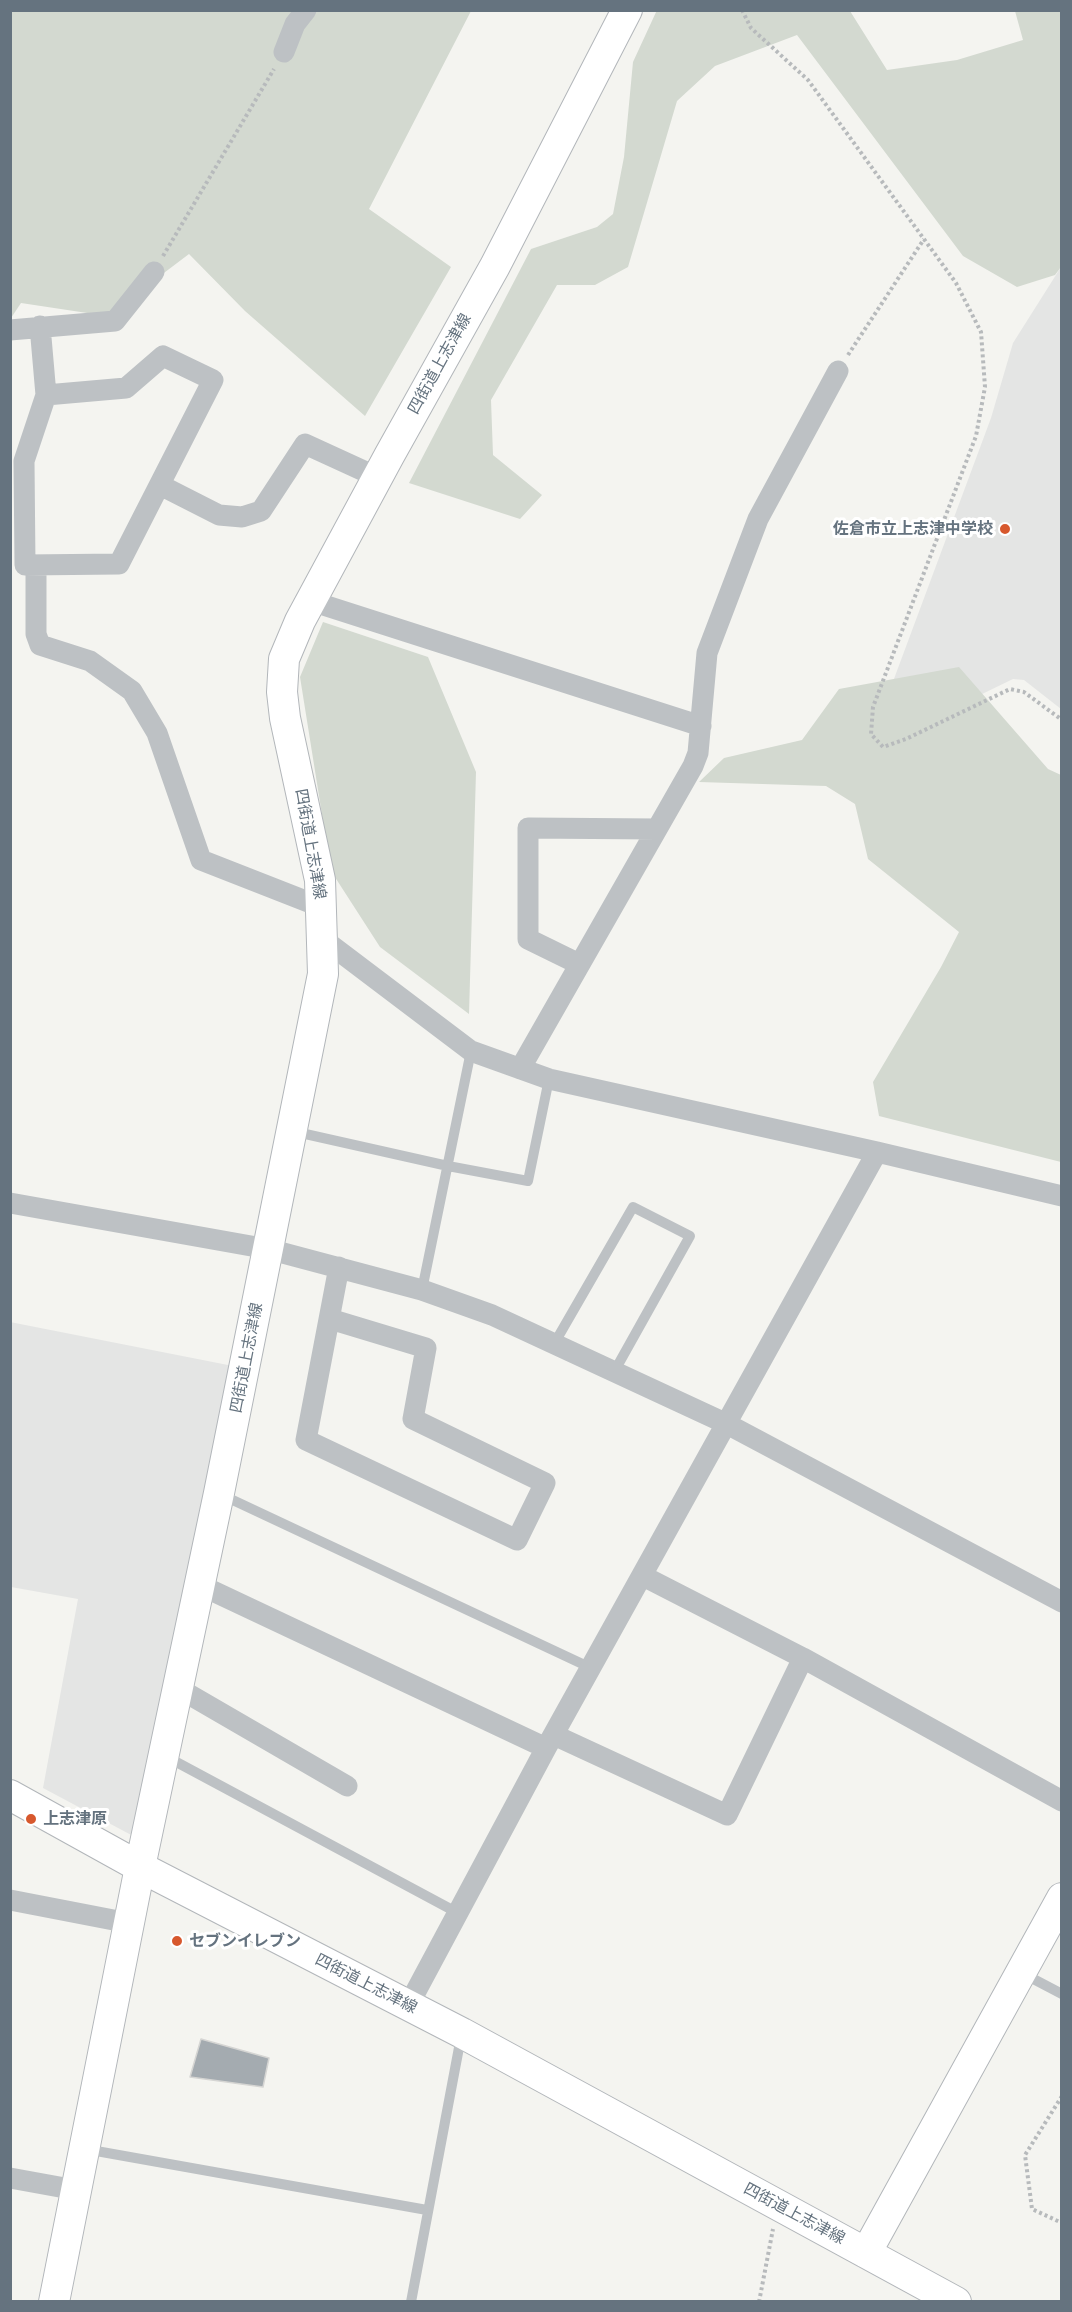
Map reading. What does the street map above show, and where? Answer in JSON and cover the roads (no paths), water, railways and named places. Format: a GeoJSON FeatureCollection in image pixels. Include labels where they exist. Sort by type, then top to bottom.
{"type":"FeatureCollection","features":[{"type":"Feature","properties":{"kind":"main road","name":"四街道上志津線"},"geometry":{"type":"LineString","coordinates":[[627,10],[495,266],[377,477],[311,601],[284,660],[282,692],[285,718],[320,880],[323,974],[219,1493],[140,1867],[462,2033],[956,2301]]}},
{"type":"Feature","properties":{"kind":"main road"},"geometry":{"type":"LineString","coordinates":[[10,1795],[140,1867],[54,2301]]}},
{"type":"Feature","properties":{"kind":"main road"},"geometry":{"type":"LineString","coordinates":[[866,2253],[1062,1898]]}},
{"type":"Feature","properties":{"kind":"street"},"geometry":{"type":"LineString","coordinates":[[284,52],[296,15]]}},
{"type":"Feature","properties":{"kind":"street"},"geometry":{"type":"LineString","coordinates":[[10,330],[115,321],[154,272]]}},
{"type":"Feature","properties":{"kind":"street"},"geometry":{"type":"LineString","coordinates":[[40,326],[46,395],[24,461],[25,565],[119,564],[213,380],[163,356],[126,388],[46,395]]}},
{"type":"Feature","properties":{"kind":"street"},"geometry":{"type":"LineString","coordinates":[[520,1069],[693,766],[698,753],[707,653],[758,519],[838,371]]}},
{"type":"Feature","properties":{"kind":"street"},"geometry":{"type":"LineString","coordinates":[[160,485],[219,515],[242,517],[261,511],[304,444],[377,477]]}},
{"type":"Feature","properties":{"kind":"street"},"geometry":{"type":"LineString","coordinates":[[36,565],[36,634],[40,645],[90,662],[132,691],[157,733],[201,860],[321,908]]}},
{"type":"Feature","properties":{"kind":"street"},"geometry":{"type":"LineString","coordinates":[[311,601],[701,726]]}},
{"type":"Feature","properties":{"kind":"street"},"geometry":{"type":"LineString","coordinates":[[579,964],[528,939],[528,828],[657,829]]}},
{"type":"Feature","properties":{"kind":"street"},"geometry":{"type":"LineString","coordinates":[[323,939],[471,1051],[520,1069],[549,1079],[878,1152],[1062,1196]]}},
{"type":"Feature","properties":{"kind":"street"},"geometry":{"type":"LineString","coordinates":[[408,2006],[550,1741],[878,1152]]}},
{"type":"Feature","properties":{"kind":"street"},"geometry":{"type":"LineString","coordinates":[[10,1203],[268,1249],[422,1290],[492,1315],[727,1424],[1062,1602]]}},
{"type":"Feature","properties":{"kind":"street"},"geometry":{"type":"LineString","coordinates":[[330,1319],[426,1348],[413,1419],[545,1483],[517,1539],[306,1440],[339,1267]]}},
{"type":"Feature","properties":{"kind":"street"},"geometry":{"type":"LineString","coordinates":[[643,1576],[803,1658],[1062,1802]]}},
{"type":"Feature","properties":{"kind":"street"},"geometry":{"type":"LineString","coordinates":[[200,1585],[550,1741],[727,1815],[803,1658]]}},
{"type":"Feature","properties":{"kind":"street"},"geometry":{"type":"LineString","coordinates":[[178,1688],[347,1786]]}},
{"type":"Feature","properties":{"kind":"street"},"geometry":{"type":"LineString","coordinates":[[10,1900],[129,1923]]}},
{"type":"Feature","properties":{"kind":"street"},"geometry":{"type":"LineString","coordinates":[[10,2178],[76,2190]]}},
{"type":"Feature","properties":{"kind":"lane"},"geometry":{"type":"LineString","coordinates":[[422,1290],[471,1051]]}},
{"type":"Feature","properties":{"kind":"lane"},"geometry":{"type":"LineString","coordinates":[[292,1131],[448,1166],[528,1181],[549,1079]]}},
{"type":"Feature","properties":{"kind":"lane"},"geometry":{"type":"LineString","coordinates":[[554,1344],[633,1207],[690,1236],[614,1372]]}},
{"type":"Feature","properties":{"kind":"lane"},"geometry":{"type":"LineString","coordinates":[[219,1493],[591,1668]]}},
{"type":"Feature","properties":{"kind":"lane"},"geometry":{"type":"LineString","coordinates":[[164,1755],[459,1913]]}},
{"type":"Feature","properties":{"kind":"lane"},"geometry":{"type":"LineString","coordinates":[[1022,1973],[1062,1994]]}},
{"type":"Feature","properties":{"kind":"lane"},"geometry":{"type":"LineString","coordinates":[[411,2301],[462,2033]]}},
{"type":"Feature","properties":{"kind":"lane"},"geometry":{"type":"LineString","coordinates":[[85,2148],[427,2210]]}},
{"type":"Feature","properties":{"kind":"place","name":"佐倉市立上志津中学校"},"geometry":{"type":"Point","coordinates":[1005,529]}},
{"type":"Feature","properties":{"kind":"place","name":"上志津原"},"geometry":{"type":"Point","coordinates":[31,1819]}},
{"type":"Feature","properties":{"kind":"place","name":"セブンイレブン"},"geometry":{"type":"Point","coordinates":[177,1941]}}]}
